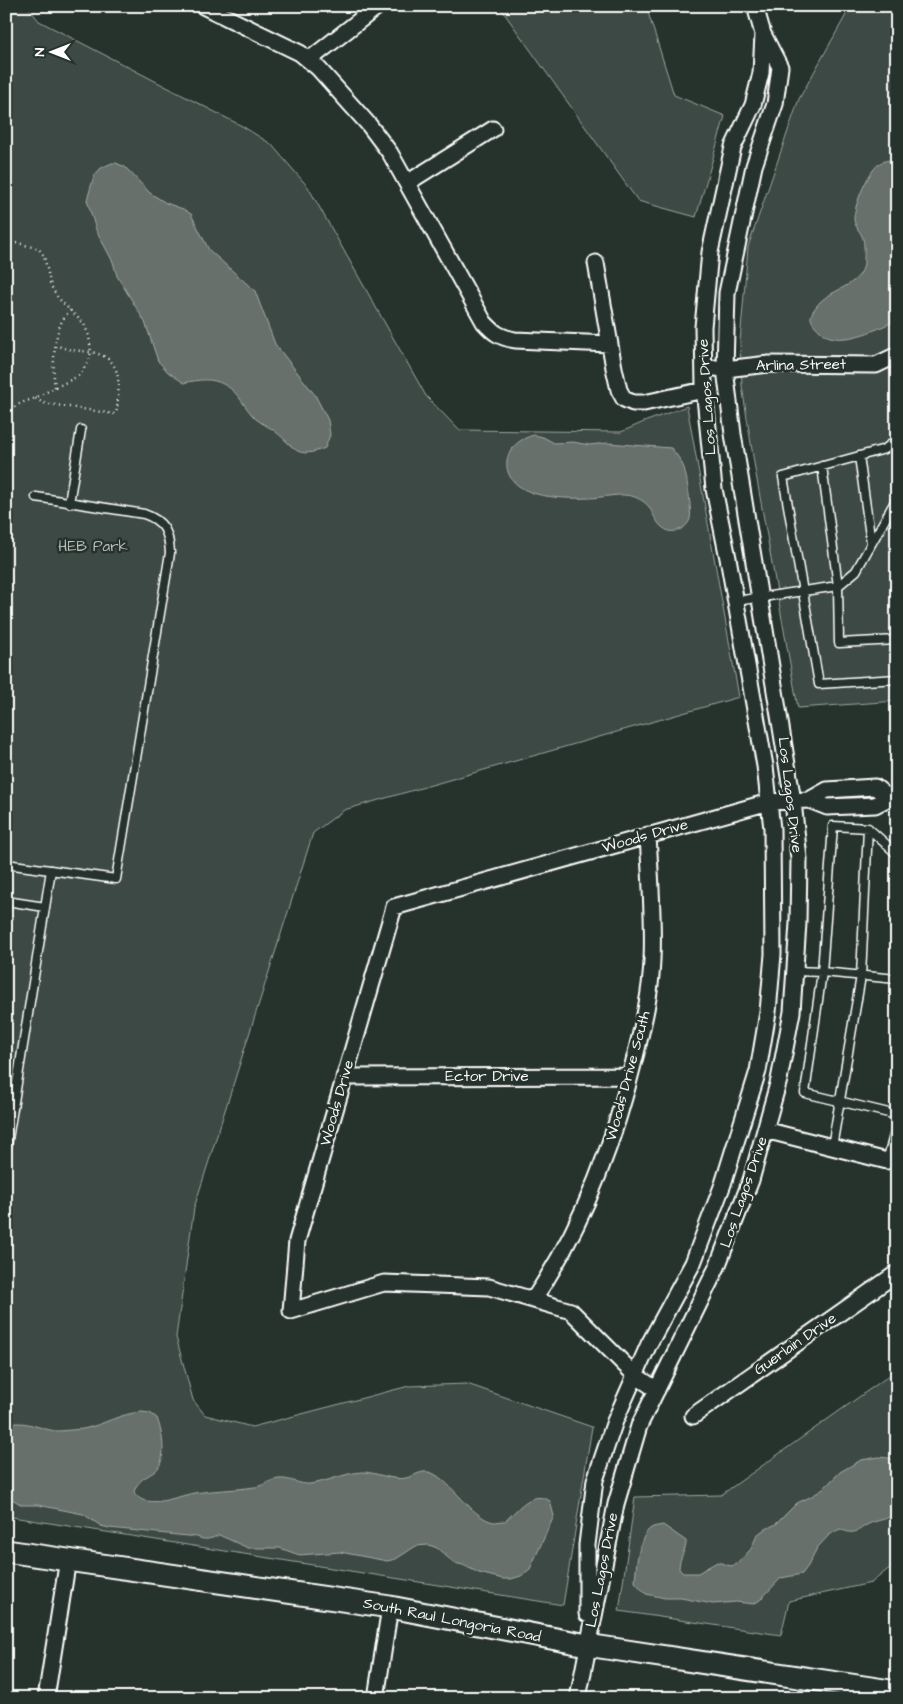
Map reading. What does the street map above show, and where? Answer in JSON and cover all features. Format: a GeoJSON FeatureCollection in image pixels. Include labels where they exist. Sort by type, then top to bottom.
{"type":"FeatureCollection","features":[{"type":"Feature","properties":{"kind":"main road","name":"South Raul Longoria Road"},"geometry":{"type":"LineString","coordinates":[[6,1551],[390,1607],[587,1645],[884,1693]]}},
{"type":"Feature","properties":{"kind":"street"},"geometry":{"type":"LineString","coordinates":[[202,6],[310,60],[380,139],[407,183],[484,322],[493,332],[503,338],[515,340],[610,344]]}},
{"type":"Feature","properties":{"kind":"street"},"geometry":{"type":"LineString","coordinates":[[310,60],[378,6]]}},
{"type":"Feature","properties":{"kind":"street","name":"Los Lagos Drive"},"geometry":{"type":"LineString","coordinates":[[587,1645],[616,1504],[639,1426],[717,1267],[751,1180],[779,1080],[792,1012],[798,923],[799,859],[793,800],[733,434],[725,369],[727,294],[754,166],[775,104],[780,67],[763,34],[755,6]]}},
{"type":"Feature","properties":{"kind":"street","name":"Los Lagos Drive"},"geometry":{"type":"LineString","coordinates":[[587,1645],[587,1545],[595,1480],[615,1421],[649,1344],[693,1263],[729,1167],[758,1071],[768,1012],[773,954],[772,838],[769,802],[765,766],[714,489],[704,390],[703,328],[710,252],[733,147],[753,105],[761,73],[763,34]]}},
{"type":"Feature","properties":{"kind":"street"},"geometry":{"type":"LineString","coordinates":[[407,183],[493,129]]}},
{"type":"Feature","properties":{"kind":"street"},"geometry":{"type":"LineString","coordinates":[[596,263],[619,390],[624,399],[633,403],[644,403],[704,390]]}},
{"type":"Feature","properties":{"kind":"street","name":"Arlina Street"},"geometry":{"type":"LineString","coordinates":[[704,368],[725,369],[769,364],[876,365],[897,354]]}},
{"type":"Feature","properties":{"kind":"street","name":"Woods Drive"},"geometry":{"type":"LineString","coordinates":[[656,1390],[635,1375],[571,1311],[489,1287],[384,1283],[291,1311],[297,1241],[394,907],[769,802],[809,800],[827,807],[875,805],[893,802]]}},
{"type":"Feature","properties":{"kind":"street","name":"Woods Drive South"},"geometry":{"type":"LineString","coordinates":[[533,1300],[552,1272],[588,1202],[617,1125],[647,1009],[652,960],[648,835]]}},
{"type":"Feature","properties":{"kind":"street","name":"Ector Drive"},"geometry":{"type":"LineString","coordinates":[[344,1077],[630,1076]]}},
{"type":"Feature","properties":{"kind":"street"},"geometry":{"type":"LineString","coordinates":[[765,1130],[894,1163]]}},
{"type":"Feature","properties":{"kind":"street","name":"Guerlain Drive"},"geometry":{"type":"LineString","coordinates":[[693,1416],[897,1273]]}},
{"type":"Feature","properties":{"kind":"street"},"geometry":{"type":"LineString","coordinates":[[46,1698],[68,1559]]}},
{"type":"Feature","properties":{"kind":"street"},"geometry":{"type":"LineString","coordinates":[[376,1698],[390,1607]]}},
{"type":"Feature","properties":{"kind":"street"},"geometry":{"type":"LineString","coordinates":[[578,1698],[587,1645]]}},
{"type":"Feature","properties":{"kind":"lane"},"geometry":{"type":"LineString","coordinates":[[69,503],[80,430]]}},
{"type":"Feature","properties":{"kind":"lane"},"geometry":{"type":"LineString","coordinates":[[897,439],[885,449],[783,477],[819,684],[897,679]]}},
{"type":"Feature","properties":{"kind":"lane"},"geometry":{"type":"LineString","coordinates":[[859,456],[871,543]]}},
{"type":"Feature","properties":{"kind":"lane"},"geometry":{"type":"LineString","coordinates":[[822,466],[838,586],[839,642],[897,640]]}},
{"type":"Feature","properties":{"kind":"lane"},"geometry":{"type":"LineString","coordinates":[[6,864],[116,879],[170,552],[170,544],[165,529],[152,517],[144,514],[36,498]]}},
{"type":"Feature","properties":{"kind":"lane"},"geometry":{"type":"LineString","coordinates":[[736,601],[838,586],[856,571],[897,498]]}},
{"type":"Feature","properties":{"kind":"lane"},"geometry":{"type":"LineString","coordinates":[[897,854],[868,828],[833,826],[822,972],[805,1093],[897,1115]]}},
{"type":"Feature","properties":{"kind":"lane"},"geometry":{"type":"LineString","coordinates":[[832,1147],[861,976],[868,828]]}},
{"type":"Feature","properties":{"kind":"lane"},"geometry":{"type":"LineString","coordinates":[[6,1152],[51,870]]}},
{"type":"Feature","properties":{"kind":"lane"},"geometry":{"type":"LineString","coordinates":[[6,901],[45,907]]}},
{"type":"Feature","properties":{"kind":"lane"},"geometry":{"type":"LineString","coordinates":[[794,971],[897,979]]}},
{"type":"Feature","properties":{"kind":"lane"},"geometry":{"type":"LineString","coordinates":[[894,1163],[897,1124]]}},
{"type":"Feature","properties":{"kind":"path"},"geometry":{"type":"LineString","coordinates":[[6,244],[18,243],[39,249],[44,256],[51,286],[58,298],[84,324],[89,336],[91,352],[89,360],[80,375],[6,412]]}},
{"type":"Feature","properties":{"kind":"path"},"geometry":{"type":"LineString","coordinates":[[55,387],[56,345],[61,323],[70,310]]}},
{"type":"Feature","properties":{"kind":"path"},"geometry":{"type":"LineString","coordinates":[[35,398],[43,403],[115,414],[117,410],[118,373],[115,365],[103,356],[91,352],[68,350],[56,345]]}},
{"type":"Feature","properties":{"kind":"green space","name":"HEB Park"},"geometry":{"type":"Polygon","coordinates":[[[6,6],[27,6],[39,21],[242,126],[271,144],[308,187],[426,396],[459,430],[621,432],[687,406],[739,697],[344,810],[313,833],[194,1208],[176,1337],[193,1400],[205,1415],[252,1427],[409,1386],[467,1384],[592,1427],[563,1605],[6,1516],[6,6]]]}},
{"type":"Feature","properties":{"kind":"green space"},"geometry":{"type":"Polygon","coordinates":[[[499,6],[646,6],[674,95],[725,116],[696,217],[638,201],[499,6]]]}},
{"type":"Feature","properties":{"kind":"green space"},"geometry":{"type":"Polygon","coordinates":[[[851,6],[897,6],[897,701],[798,708],[755,469],[742,386],[740,342],[748,247],[799,99],[851,6]]]}},
{"type":"Feature","properties":{"kind":"green space"},"geometry":{"type":"Polygon","coordinates":[[[897,1370],[897,1562],[871,1583],[789,1601],[781,1635],[619,1611],[635,1497],[721,1495],[897,1370]]]}},
{"type":"Feature","properties":{"kind":"shaded area"},"geometry":{"type":"Polygon","coordinates":[[[897,159],[897,320],[857,336],[836,338],[826,336],[814,324],[811,319],[812,313],[821,301],[858,277],[862,270],[864,245],[862,236],[854,221],[857,205],[872,171],[884,161],[897,159]]]}},
{"type":"Feature","properties":{"kind":"shaded area"},"geometry":{"type":"Polygon","coordinates":[[[112,163],[125,167],[150,193],[166,203],[191,214],[209,250],[255,291],[275,344],[315,395],[328,420],[330,435],[325,448],[308,453],[297,450],[276,432],[256,419],[230,388],[220,382],[210,380],[184,383],[168,372],[158,361],[145,322],[117,276],[113,262],[96,230],[87,200],[94,176],[101,168],[112,163]]]}},
{"type":"Feature","properties":{"kind":"shaded area"},"geometry":{"type":"Polygon","coordinates":[[[534,435],[554,443],[573,442],[589,445],[608,443],[671,448],[677,455],[685,472],[689,494],[689,522],[681,529],[668,531],[660,525],[645,503],[630,496],[566,498],[549,497],[528,491],[511,478],[507,470],[507,461],[515,445],[523,439],[534,435]]]}},
{"type":"Feature","properties":{"kind":"shaded area"},"geometry":{"type":"Polygon","coordinates":[[[142,1412],[150,1413],[157,1418],[161,1430],[163,1450],[161,1463],[158,1468],[136,1487],[134,1492],[142,1500],[152,1502],[194,1493],[255,1487],[276,1479],[310,1484],[362,1472],[401,1479],[428,1472],[439,1477],[478,1514],[494,1522],[505,1521],[525,1502],[537,1498],[550,1501],[554,1516],[530,1569],[521,1576],[503,1579],[479,1573],[454,1563],[437,1548],[429,1545],[416,1546],[396,1559],[387,1561],[340,1552],[299,1555],[280,1548],[248,1548],[219,1535],[206,1539],[109,1528],[101,1526],[83,1514],[38,1505],[22,1505],[7,1496],[6,1426],[19,1423],[59,1431],[80,1429],[142,1412]]]}},
{"type":"Feature","properties":{"kind":"shaded area"},"geometry":{"type":"Polygon","coordinates":[[[879,1457],[897,1459],[897,1513],[869,1524],[855,1532],[840,1529],[829,1535],[817,1548],[802,1574],[781,1578],[754,1604],[736,1602],[713,1604],[681,1598],[665,1598],[646,1594],[635,1582],[640,1545],[652,1527],[663,1525],[686,1541],[679,1564],[679,1569],[683,1573],[698,1573],[717,1562],[731,1566],[737,1564],[751,1549],[757,1535],[776,1524],[797,1503],[822,1490],[840,1472],[861,1460],[879,1457]]]}}]}
